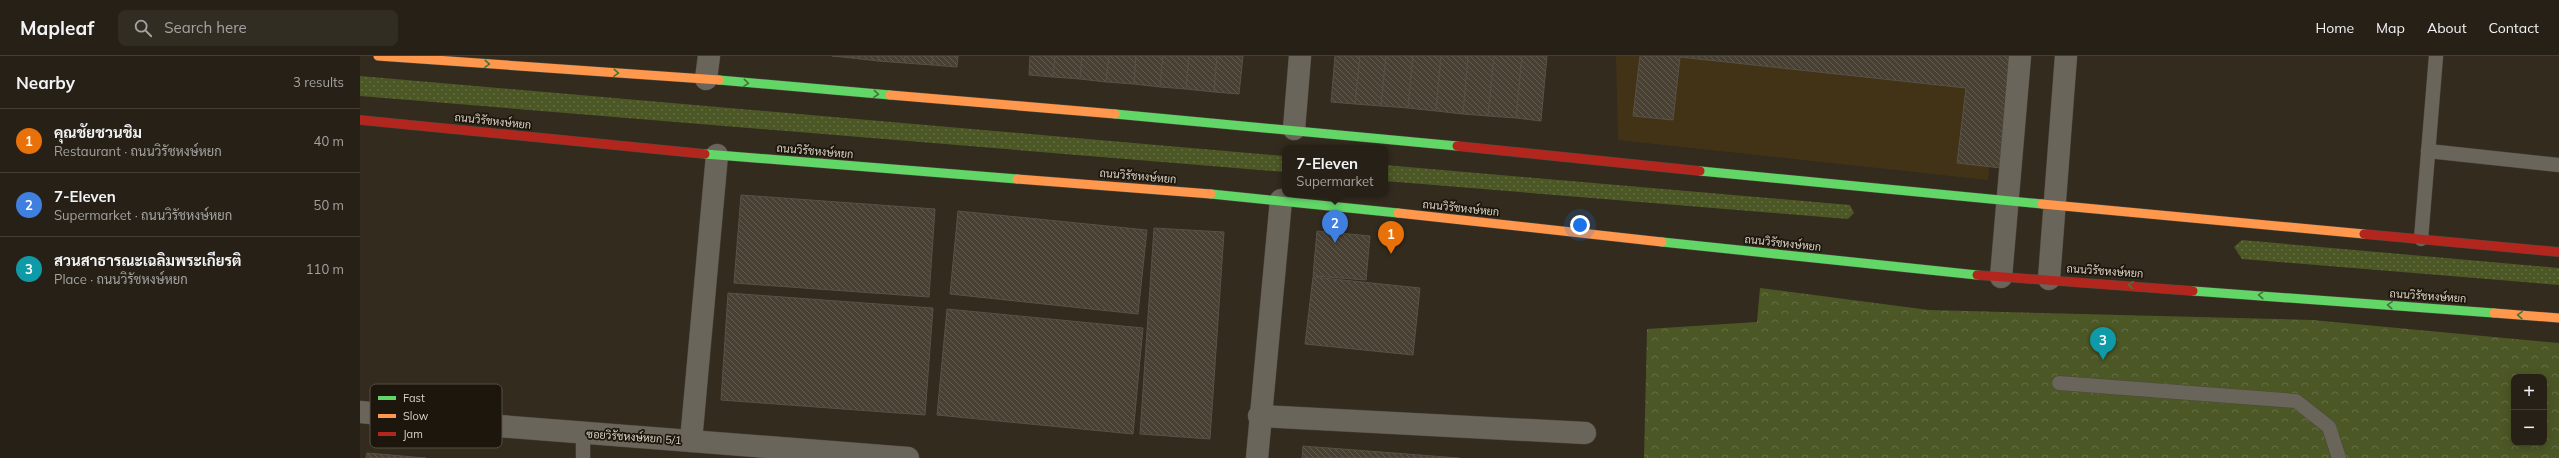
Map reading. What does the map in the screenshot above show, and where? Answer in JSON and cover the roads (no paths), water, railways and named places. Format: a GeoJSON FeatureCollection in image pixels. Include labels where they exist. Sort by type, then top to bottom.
{"type":"FeatureCollection","features":[{"type":"Feature","properties":{"kind":"main road"},"geometry":{"type":"LineString","coordinates":[[378,56],[706,80],[1294,129],[2055,206],[2559,252]]}},
{"type":"Feature","properties":{"kind":"main road","name":"ถนนวิรัชหงษ์หยก"},"geometry":{"type":"LineString","coordinates":[[360,120],[717,155],[1281,200],[2001,277],[2049,279],[2559,318]]}},
{"type":"Feature","properties":{"kind":"street"},"geometry":{"type":"LineString","coordinates":[[706,80],[709,56]]}},
{"type":"Feature","properties":{"kind":"street"},"geometry":{"type":"LineString","coordinates":[[1294,129],[1300,56]]}},
{"type":"Feature","properties":{"kind":"street"},"geometry":{"type":"LineString","coordinates":[[2001,277],[2020,56]]}},
{"type":"Feature","properties":{"kind":"street"},"geometry":{"type":"LineString","coordinates":[[2049,279],[2066,56]]}},
{"type":"Feature","properties":{"kind":"street"},"geometry":{"type":"LineString","coordinates":[[691,441],[717,155]]}},
{"type":"Feature","properties":{"kind":"street"},"geometry":{"type":"LineString","coordinates":[[1257,458],[1259,416],[1281,200]]}},
{"type":"Feature","properties":{"kind":"street","name":"ซอยวิรัชหงษ์หยก 5/1"},"geometry":{"type":"LineString","coordinates":[[360,412],[370,413]]}},
{"type":"Feature","properties":{"kind":"street"},"geometry":{"type":"LineString","coordinates":[[1259,416],[1585,433]]}},
{"type":"Feature","properties":{"kind":"street","name":"ซอยวิรัชหงษ์หยก 5/1"},"geometry":{"type":"LineString","coordinates":[[502,425],[908,458]]}},
{"type":"Feature","properties":{"kind":"lane"},"geometry":{"type":"LineString","coordinates":[[2421,239],[2436,56]]}},
{"type":"Feature","properties":{"kind":"lane"},"geometry":{"type":"LineString","coordinates":[[2428,151],[2559,165]]}},
{"type":"Feature","properties":{"kind":"lane"},"geometry":{"type":"LineString","coordinates":[[2060,383],[2296,401],[2329,427],[2339,458]]}},
{"type":"Feature","properties":{"kind":"lane"},"geometry":{"type":"LineString","coordinates":[[583,433],[583,458]]}},
{"type":"Feature","properties":{"kind":"place","name":"7-Eleven"},"geometry":{"type":"Point","coordinates":[1335,243]}},
{"type":"Feature","properties":{"kind":"place","name":"คุณชัยชวนชิม"},"geometry":{"type":"Point","coordinates":[1391,254]}},
{"type":"Feature","properties":{"kind":"place","name":"สวนสาธารณะเฉลิมพระเกียรติ"},"geometry":{"type":"Point","coordinates":[2103,360]}}]}
